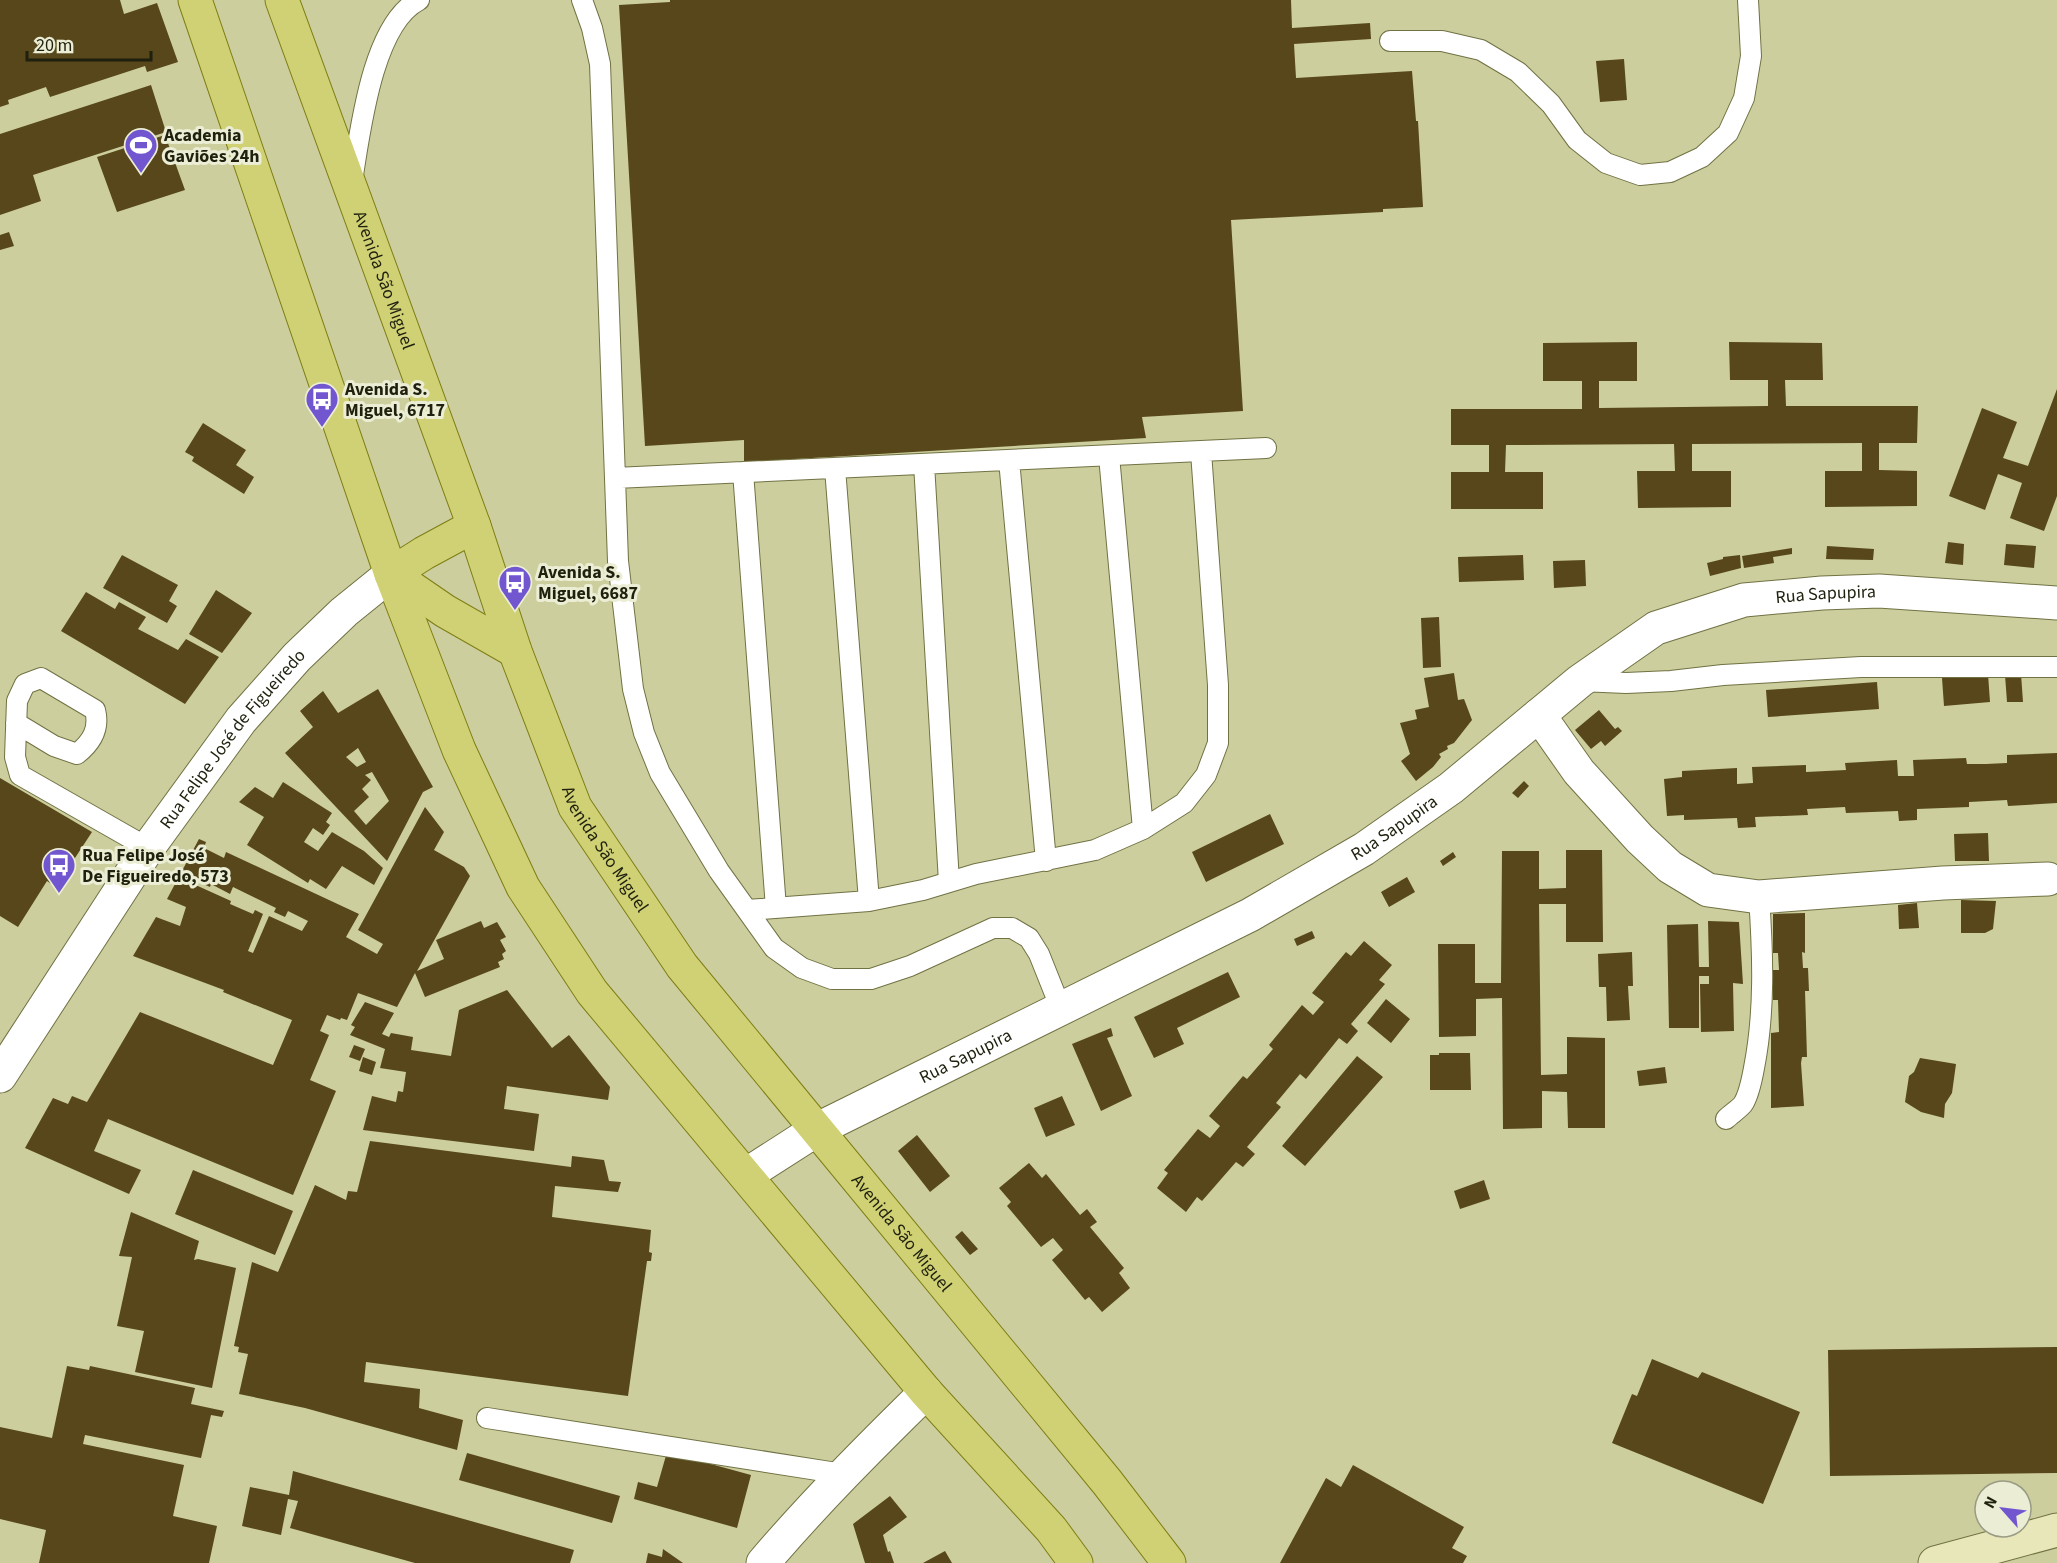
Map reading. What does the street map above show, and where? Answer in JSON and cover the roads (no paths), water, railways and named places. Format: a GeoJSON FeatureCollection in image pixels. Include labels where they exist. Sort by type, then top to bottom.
{"type":"FeatureCollection","features":[{"type":"Feature","properties":{"kind":"main road"},"geometry":{"type":"LineString","coordinates":[[195,0],[391,574],[459,750],[523,886],[592,992],[926,1392],[1051,1529],[1076,1563]]}},
{"type":"Feature","properties":{"kind":"main road","name":"Avenida São Miguel"},"geometry":{"type":"LineString","coordinates":[[282,0],[474,526],[515,651],[575,807],[682,966],[1107,1482],[1169,1563]]}},
{"type":"Feature","properties":{"kind":"main road"},"geometry":{"type":"LineString","coordinates":[[391,574],[474,526]]}},
{"type":"Feature","properties":{"kind":"main road"},"geometry":{"type":"LineString","coordinates":[[391,574],[445,611],[515,651]]}},
{"type":"Feature","properties":{"kind":"street","name":"Rua Felipe José de Figueiredo"},"geometry":{"type":"LineString","coordinates":[[0,1077],[148,848],[241,720],[297,657],[344,612],[391,574]]}},
{"type":"Feature","properties":{"kind":"street","name":"Rua Sapupira"},"geometry":{"type":"LineString","coordinates":[[746,1175],[816,1130],[1250,915],[1364,849],[1451,788],[1580,681],[1656,628],[1744,600],[1822,593],[1880,591],[2057,603]]}},
{"type":"Feature","properties":{"kind":"street"},"geometry":{"type":"LineString","coordinates":[[1539,715],[1579,772],[1640,839],[1670,867],[1708,890],[1759,897],[1943,883],[2048,879]]}},
{"type":"Feature","properties":{"kind":"street"},"geometry":{"type":"LineString","coordinates":[[763,1563],[843,1474],[926,1392]]}},
{"type":"Feature","properties":{"kind":"street"},"geometry":{"type":"LineString","coordinates":[[1935,1563],[2057,1530]]}},
{"type":"Feature","properties":{"kind":"lane"},"geometry":{"type":"LineString","coordinates":[[350,189],[368,87],[387,35],[410,4],[419,0]]}},
{"type":"Feature","properties":{"kind":"lane"},"geometry":{"type":"LineString","coordinates":[[582,0],[592,28],[600,64],[618,561],[633,689],[644,733],[660,773],[719,871],[774,948],[802,968],[832,979],[871,979],[910,966],[993,928],[1012,928],[1029,938],[1039,954],[1061,1009]]}},
{"type":"Feature","properties":{"kind":"lane"},"geometry":{"type":"LineString","coordinates":[[1390,41],[1442,41],[1481,50],[1518,72],[1551,104],[1577,140],[1606,163],[1640,175],[1670,172],[1702,157],[1728,133],[1744,98],[1751,56],[1748,0]]}},
{"type":"Feature","properties":{"kind":"lane"},"geometry":{"type":"LineString","coordinates":[[615,478],[1266,448]]}},
{"type":"Feature","properties":{"kind":"lane"},"geometry":{"type":"LineString","coordinates":[[747,910],[869,901],[923,890],[995,870],[1095,850],[1143,829],[1184,803],[1206,776],[1218,743],[1218,685],[1201,452]]}},
{"type":"Feature","properties":{"kind":"lane"},"geometry":{"type":"LineString","coordinates":[[1109,456],[1143,829]]}},
{"type":"Feature","properties":{"kind":"lane"},"geometry":{"type":"LineString","coordinates":[[1009,460],[1046,861]]}},
{"type":"Feature","properties":{"kind":"lane"},"geometry":{"type":"LineString","coordinates":[[924,464],[949,882]]}},
{"type":"Feature","properties":{"kind":"lane"},"geometry":{"type":"LineString","coordinates":[[836,468],[869,901]]}},
{"type":"Feature","properties":{"kind":"lane"},"geometry":{"type":"LineString","coordinates":[[743,472],[776,908]]}},
{"type":"Feature","properties":{"kind":"lane"},"geometry":{"type":"LineString","coordinates":[[1580,681],[1626,683],[1671,681],[1723,675],[1861,667],[2057,667]]}},
{"type":"Feature","properties":{"kind":"lane"},"geometry":{"type":"LineString","coordinates":[[16,723],[15,757],[20,775],[148,848]]}},
{"type":"Feature","properties":{"kind":"lane"},"geometry":{"type":"LineString","coordinates":[[1726,1119],[1743,1103],[1751,1081],[1758,1046],[1762,1001],[1759,897]]}},
{"type":"Feature","properties":{"kind":"lane"},"geometry":{"type":"LineString","coordinates":[[487,1418],[843,1474]]}},
{"type":"Feature","properties":{"kind":"place","name":"Academia Gaviões 24h"},"geometry":{"type":"Point","coordinates":[141,174]}},
{"type":"Feature","properties":{"kind":"place","name":"Avenida S. Miguel, 6717"},"geometry":{"type":"Point","coordinates":[322,428]}},
{"type":"Feature","properties":{"kind":"place","name":"Avenida S. Miguel, 6687"},"geometry":{"type":"Point","coordinates":[515,611]}},
{"type":"Feature","properties":{"kind":"place","name":"Rua Felipe José De Figueiredo, 573"},"geometry":{"type":"Point","coordinates":[59,894]}}]}
